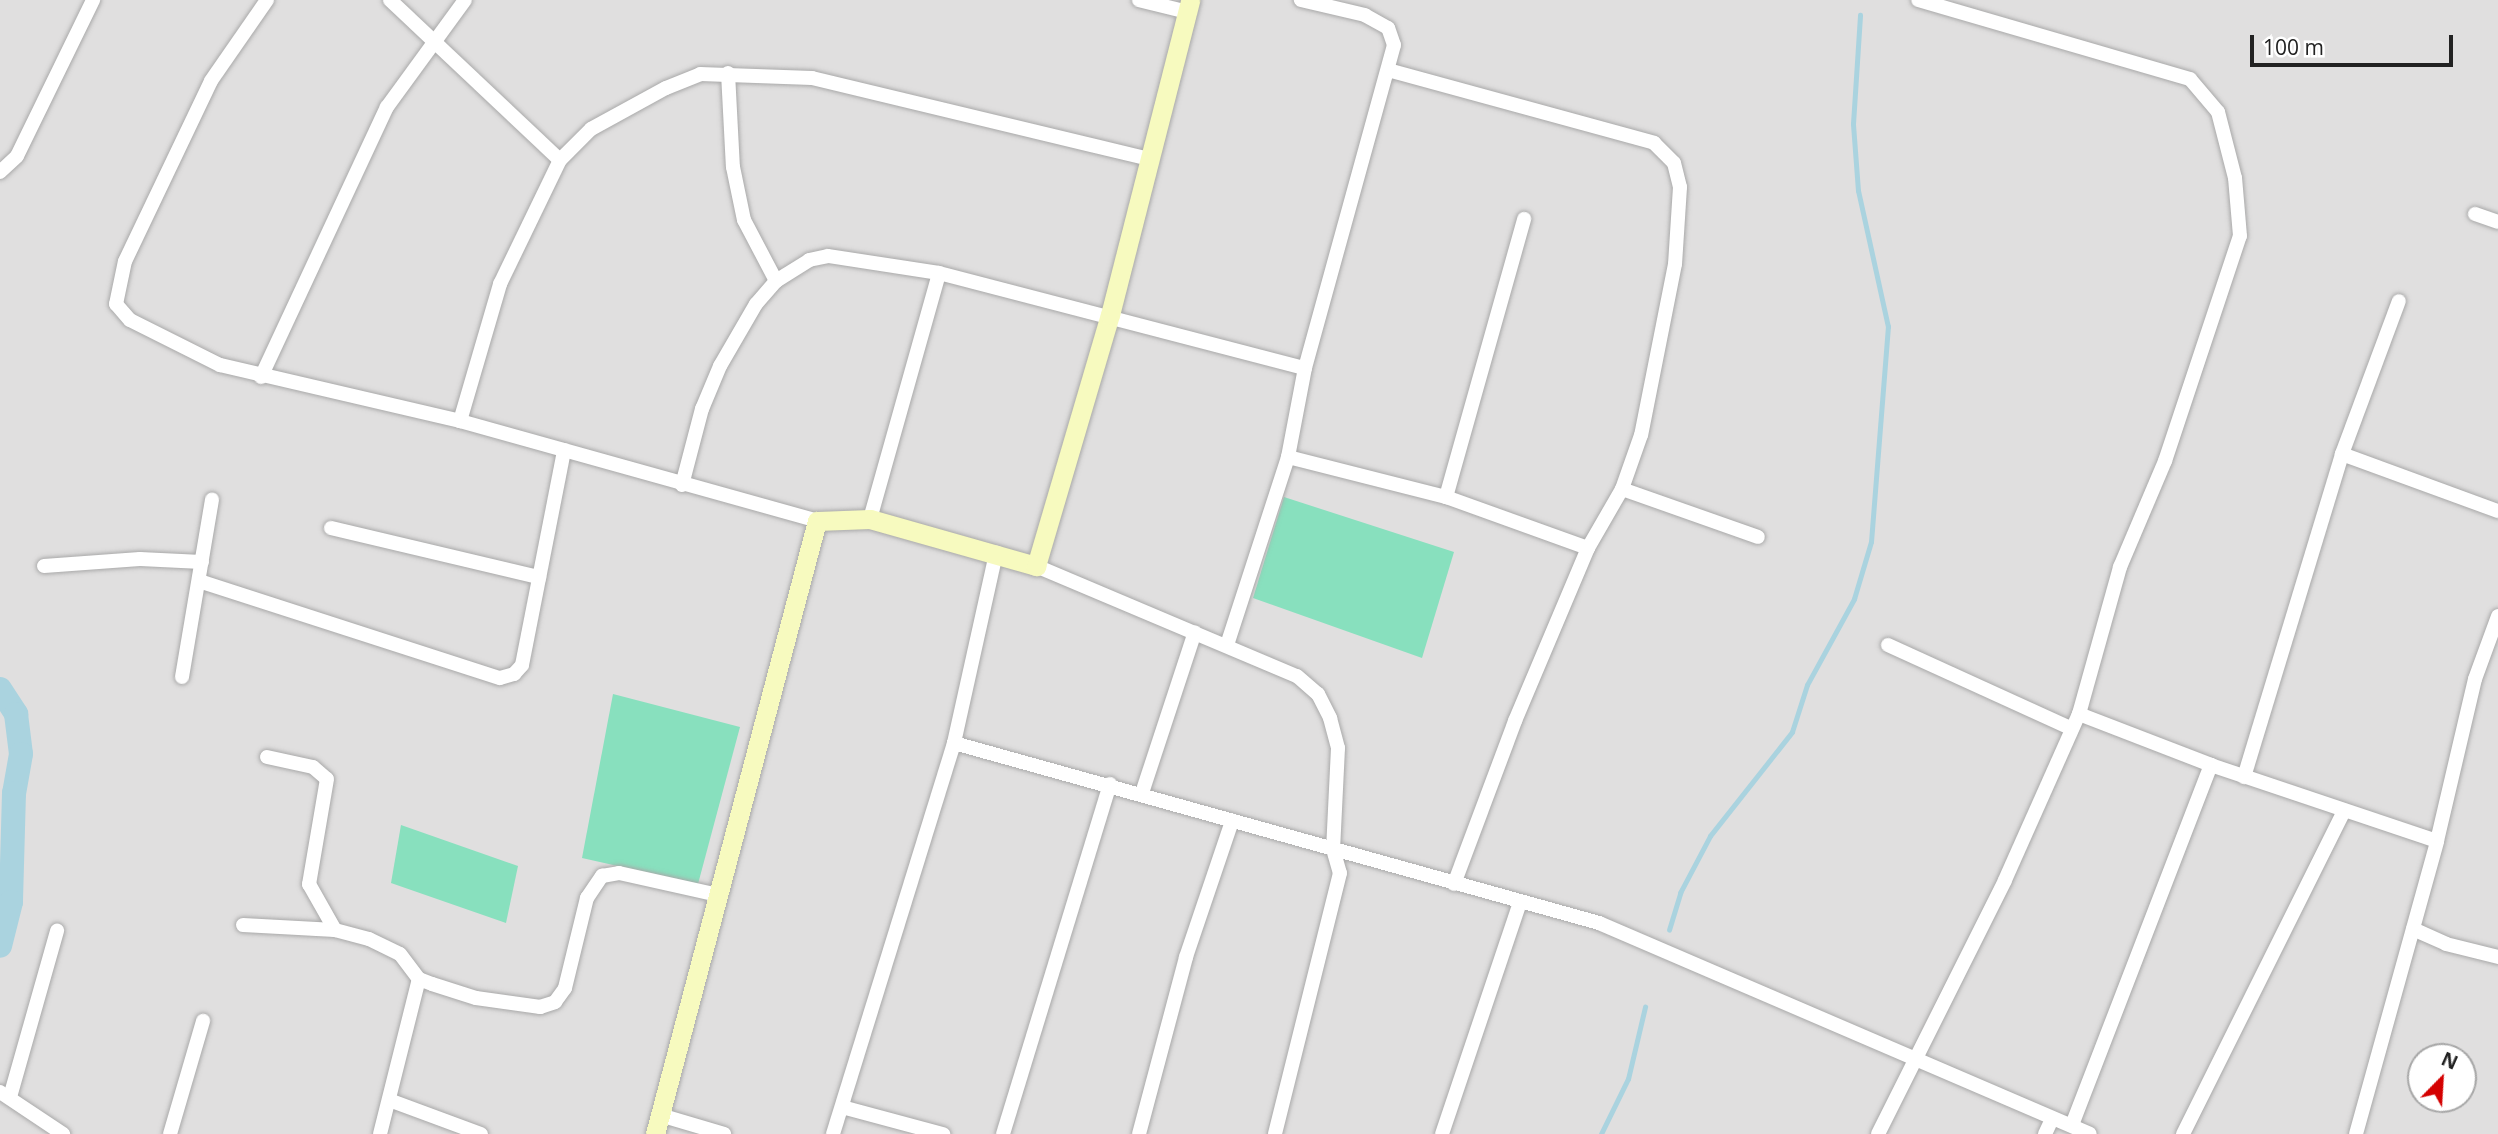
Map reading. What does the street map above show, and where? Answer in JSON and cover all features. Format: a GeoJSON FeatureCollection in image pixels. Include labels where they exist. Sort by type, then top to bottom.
{"type":"FeatureCollection","features":[{"type":"Feature","properties":{"kind":"street"},"geometry":{"type":"LineString","coordinates":[[0,172],[22,145],[62,55],[93,0]]}},
{"type":"Feature","properties":{"kind":"street"},"geometry":{"type":"LineString","coordinates":[[267,0],[211,81],[125,261],[116,303],[130,320],[220,365],[261,377],[317,385],[460,421],[817,521],[870,519],[996,553],[1036,566],[1227,645],[1297,676],[1318,694],[1331,719],[1338,748],[1333,849],[1340,873],[1275,1134]]}},
{"type":"Feature","properties":{"kind":"street"},"geometry":{"type":"LineString","coordinates":[[390,0],[436,40],[462,72],[560,160]]}},
{"type":"Feature","properties":{"kind":"street"},"geometry":{"type":"LineString","coordinates":[[261,377],[387,107],[465,0]]}},
{"type":"Feature","properties":{"kind":"street"},"geometry":{"type":"LineString","coordinates":[[1036,566],[1110,316],[1189,6],[1139,0]]}},
{"type":"Feature","properties":{"kind":"street"},"geometry":{"type":"LineString","coordinates":[[1227,645],[1288,457],[1305,368],[1394,45],[1388,28],[1365,15],[1301,0]]}},
{"type":"Feature","properties":{"kind":"street"},"geometry":{"type":"LineString","coordinates":[[1878,1134],[1916,1061],[2079,714],[2120,567],[2165,461],[2240,236],[2235,178],[2218,112],[2190,79],[1917,0]]}},
{"type":"Feature","properties":{"kind":"street"},"geometry":{"type":"LineString","coordinates":[[1388,70],[1654,143],[1674,163],[1680,187],[1675,264],[1641,435],[1622,489],[1588,548],[1515,721],[1454,884]]}},
{"type":"Feature","properties":{"kind":"street"},"geometry":{"type":"LineString","coordinates":[[728,73],[733,167],[744,220],[776,281]]}},
{"type":"Feature","properties":{"kind":"street"},"geometry":{"type":"LineString","coordinates":[[460,421],[500,284],[560,160],[591,130],[666,88],[700,74],[812,78],[1149,159]]}},
{"type":"Feature","properties":{"kind":"street"},"geometry":{"type":"LineString","coordinates":[[2474,214],[2498,222]]}},
{"type":"Feature","properties":{"kind":"street"},"geometry":{"type":"LineString","coordinates":[[1446,497],[1524,219]]}},
{"type":"Feature","properties":{"kind":"street"},"geometry":{"type":"LineString","coordinates":[[682,485],[702,409],[720,366],[756,304],[776,281],[809,260],[828,256],[939,272],[1305,368]]}},
{"type":"Feature","properties":{"kind":"street"},"geometry":{"type":"LineString","coordinates":[[870,519],[939,272]]}},
{"type":"Feature","properties":{"kind":"street"},"geometry":{"type":"LineString","coordinates":[[2244,777],[2342,454],[2399,301]]}},
{"type":"Feature","properties":{"kind":"street"},"geometry":{"type":"LineString","coordinates":[[199,582],[500,678],[514,674],[522,666],[564,450]]}},
{"type":"Feature","properties":{"kind":"street"},"geometry":{"type":"LineString","coordinates":[[2342,454],[2498,511]]}},
{"type":"Feature","properties":{"kind":"street"},"geometry":{"type":"LineString","coordinates":[[1288,457],[1446,497],[1588,548]]}},
{"type":"Feature","properties":{"kind":"street"},"geometry":{"type":"LineString","coordinates":[[1622,489],[1758,537]]}},
{"type":"Feature","properties":{"kind":"street"},"geometry":{"type":"LineString","coordinates":[[182,677],[212,499]]}},
{"type":"Feature","properties":{"kind":"street"},"geometry":{"type":"LineString","coordinates":[[724,1134],[657,1124],[817,521]]}},
{"type":"Feature","properties":{"kind":"street"},"geometry":{"type":"LineString","coordinates":[[331,528],[539,577]]}},
{"type":"Feature","properties":{"kind":"street"},"geometry":{"type":"LineString","coordinates":[[833,1134],[954,743],[996,553]]}},
{"type":"Feature","properties":{"kind":"street"},"geometry":{"type":"LineString","coordinates":[[44,566],[141,559],[202,562]]}},
{"type":"Feature","properties":{"kind":"street"},"geometry":{"type":"LineString","coordinates":[[2356,1134],[2437,841],[2475,679],[2498,616]]}},
{"type":"Feature","properties":{"kind":"street"},"geometry":{"type":"LineString","coordinates":[[1142,793],[1195,632]]}},
{"type":"Feature","properties":{"kind":"street"},"geometry":{"type":"LineString","coordinates":[[1888,645],[2072,729]]}},
{"type":"Feature","properties":{"kind":"street"},"geometry":{"type":"LineString","coordinates":[[2079,714],[2244,777],[2437,841]]}},
{"type":"Feature","properties":{"kind":"street"},"geometry":{"type":"LineString","coordinates":[[954,743],[1142,793],[1641,938],[1916,1061],[2090,1134]]}},
{"type":"Feature","properties":{"kind":"street"},"geometry":{"type":"LineString","coordinates":[[267,757],[313,768],[327,779],[309,884],[335,930]]}},
{"type":"Feature","properties":{"kind":"street"},"geometry":{"type":"LineString","coordinates":[[2073,1125],[2211,765]]}},
{"type":"Feature","properties":{"kind":"street"},"geometry":{"type":"LineString","coordinates":[[1003,1134],[1110,784]]}},
{"type":"Feature","properties":{"kind":"street"},"geometry":{"type":"LineString","coordinates":[[2183,1134],[2344,811]]}},
{"type":"Feature","properties":{"kind":"street"},"geometry":{"type":"LineString","coordinates":[[1139,1134],[1190,944],[1232,821]]}},
{"type":"Feature","properties":{"kind":"street"},"geometry":{"type":"LineString","coordinates":[[243,925],[335,930],[400,954],[419,979],[476,998],[540,1007],[555,1002],[565,988],[587,898],[602,876],[619,873],[718,895]]}},
{"type":"Feature","properties":{"kind":"street"},"geometry":{"type":"LineString","coordinates":[[1442,1134],[1520,902]]}},
{"type":"Feature","properties":{"kind":"street"},"geometry":{"type":"LineString","coordinates":[[2413,929],[2446,944],[2498,957]]}},
{"type":"Feature","properties":{"kind":"street"},"geometry":{"type":"LineString","coordinates":[[57,931],[5,1094],[62,1134]]}},
{"type":"Feature","properties":{"kind":"street"},"geometry":{"type":"LineString","coordinates":[[380,1134],[419,979]]}},
{"type":"Feature","properties":{"kind":"street"},"geometry":{"type":"LineString","coordinates":[[170,1134],[203,1021]]}},
{"type":"Feature","properties":{"kind":"street"},"geometry":{"type":"LineString","coordinates":[[389,1100],[481,1134]]}},
{"type":"Feature","properties":{"kind":"street"},"geometry":{"type":"LineString","coordinates":[[842,1107],[943,1134]]}},
{"type":"Feature","properties":{"kind":"street"},"geometry":{"type":"LineString","coordinates":[[2045,1134],[2052,1119]]}},
{"type":"Feature","properties":{"kind":"shaded area"},"geometry":{"type":"Polygon","coordinates":[[[0,0],[2498,0],[2498,1134],[0,1134],[0,0]]]}},
{"type":"Feature","properties":{"kind":"green space"},"geometry":{"type":"Polygon","coordinates":[[[1284,497],[1454,552],[1422,658],[1253,598],[1284,497]]]}},
{"type":"Feature","properties":{"kind":"green space"},"geometry":{"type":"Polygon","coordinates":[[[613,694],[740,727],[698,884],[582,858],[613,694]]]}},
{"type":"Feature","properties":{"kind":"green space"},"geometry":{"type":"Polygon","coordinates":[[[401,825],[518,866],[506,923],[391,883],[401,825]]]}},
{"type":"Feature","properties":{"kind":"waterway"},"geometry":{"type":"LineString","coordinates":[[1669,930],[1680,893],[1710,836],[1792,732],[1807,685],[1854,599],[1871,542],[1888,327],[1858,191],[1853,124],[1860,15]]}},
{"type":"Feature","properties":{"kind":"waterway"},"geometry":{"type":"LineString","coordinates":[[0,689],[16,714],[21,754],[14,793],[11,902],[0,946]]}},
{"type":"Feature","properties":{"kind":"waterway"},"geometry":{"type":"LineString","coordinates":[[1601,1134],[1628,1079],[1645,1007]]}}]}
